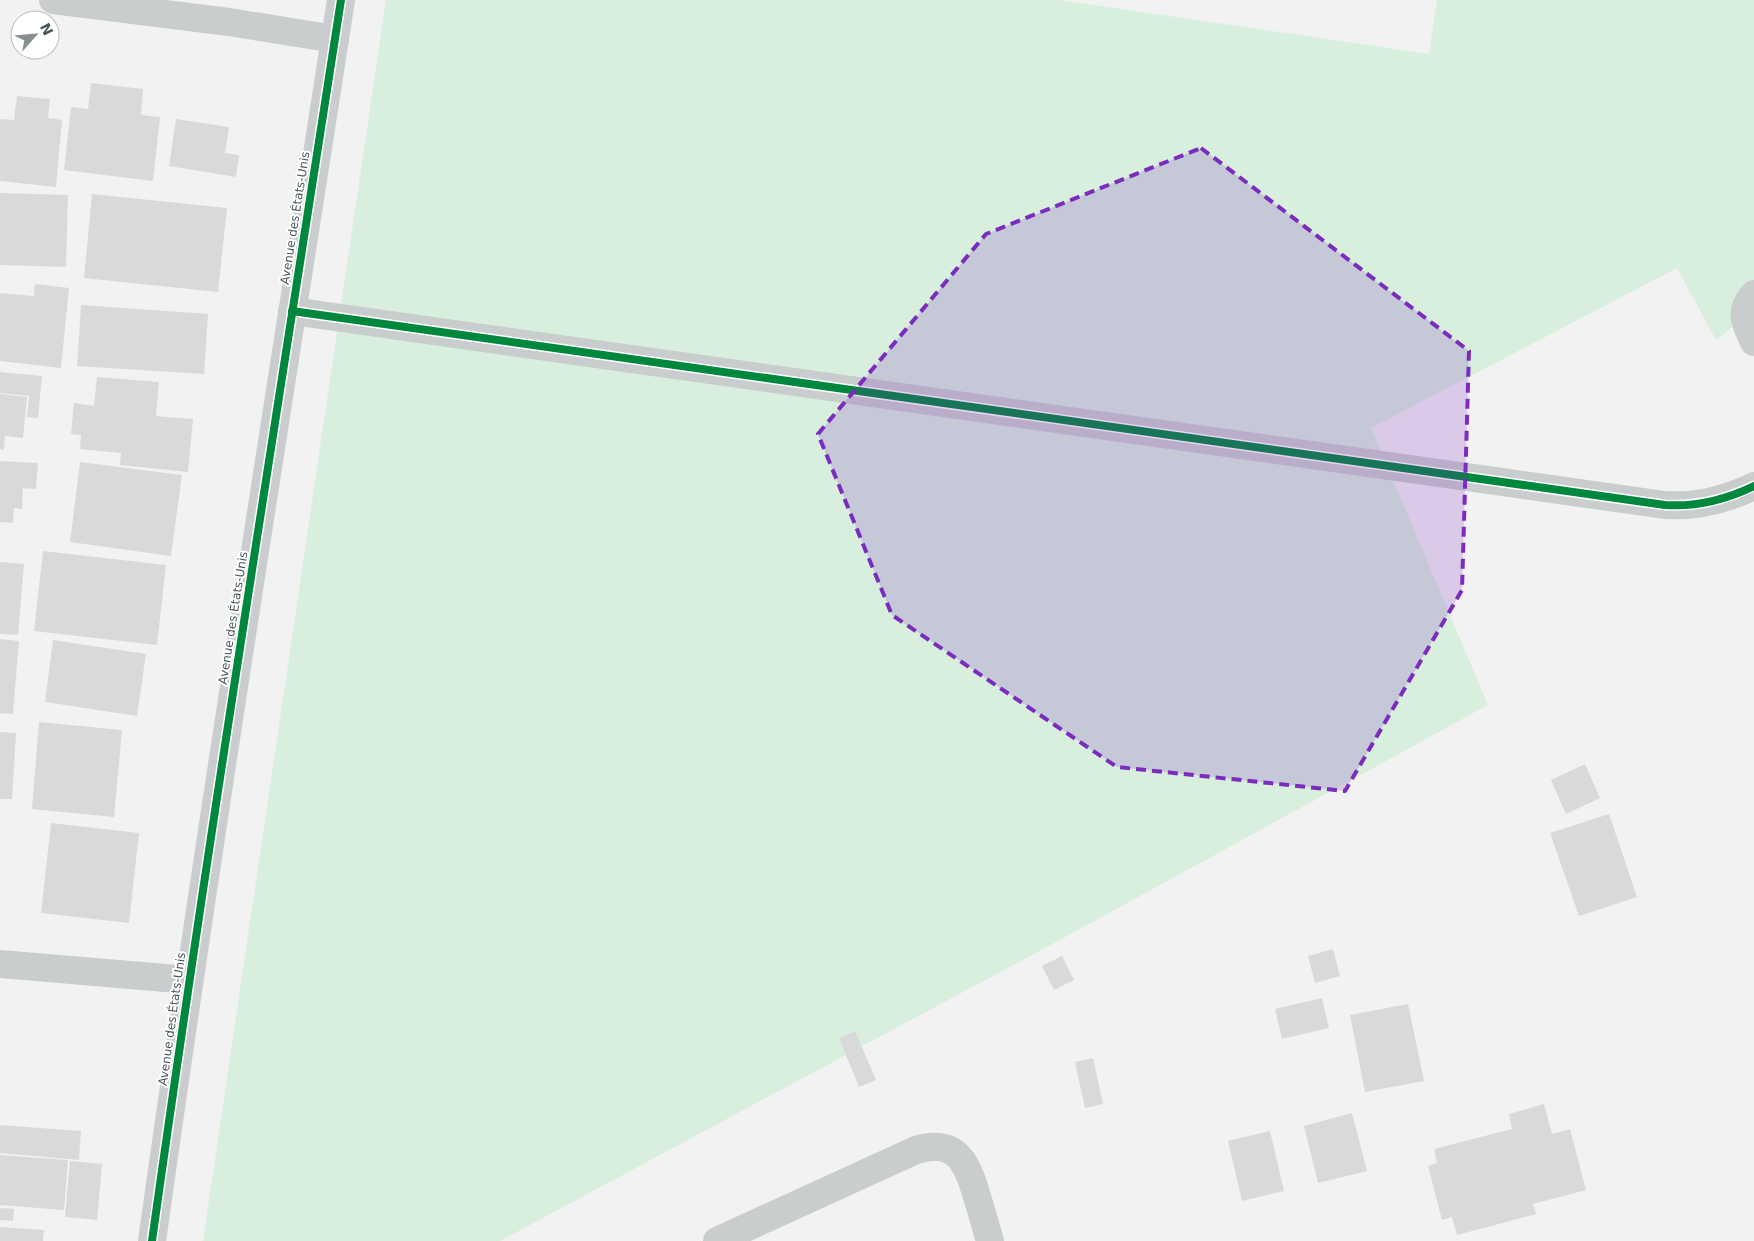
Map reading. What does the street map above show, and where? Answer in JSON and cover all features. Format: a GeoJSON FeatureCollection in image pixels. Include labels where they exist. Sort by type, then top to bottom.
{"type":"FeatureCollection","features":[{"type":"Feature","properties":{"kind":"street"},"geometry":{"type":"LineString","coordinates":[[53,0],[220,21],[335,39]]}},
{"type":"Feature","properties":{"kind":"street","name":"Avenue des États-Unis"},"geometry":{"type":"LineString","coordinates":[[152,1241],[189,980],[292,310],[342,0]]}},
{"type":"Feature","properties":{"kind":"street"},"geometry":{"type":"LineString","coordinates":[[1754,294],[1747,304],[1744,320],[1754,342]]}},
{"type":"Feature","properties":{"kind":"street"},"geometry":{"type":"LineString","coordinates":[[292,310],[1665,505],[1692,505],[1717,500],[1754,486]]}},
{"type":"Feature","properties":{"kind":"street"},"geometry":{"type":"LineString","coordinates":[[0,964],[189,980]]}},
{"type":"Feature","properties":{"kind":"street"},"geometry":{"type":"LineString","coordinates":[[717,1241],[916,1150],[927,1147],[941,1148],[954,1152],[970,1171],[990,1241]]}},
{"type":"Feature","properties":{"kind":"highlighted area"},"geometry":{"type":"Polygon","coordinates":[[[1201,148],[1469,351],[1462,590],[1345,791],[1117,767],[892,615],[818,434],[986,234],[1201,148]]]}},
{"type":"Feature","properties":{"kind":"green space"},"geometry":{"type":"Polygon","coordinates":[[[386,0],[1060,0],[1429,54],[1437,0],[1754,0],[1754,310],[1716,340],[1677,268],[1371,428],[1488,705],[1069,935],[500,1241],[203,1241],[386,0]]]}},
{"type":"Feature","properties":{"kind":"building"},"geometry":{"type":"Polygon","coordinates":[[[91,83],[143,89],[141,115],[160,117],[153,181],[64,170],[71,107],[88,109],[91,83]]]}},
{"type":"Feature","properties":{"kind":"building"},"geometry":{"type":"Polygon","coordinates":[[[17,96],[50,99],[48,118],[62,120],[56,187],[0,181],[0,119],[14,120],[17,96]]]}},
{"type":"Feature","properties":{"kind":"building"},"geometry":{"type":"Polygon","coordinates":[[[176,119],[229,127],[225,153],[239,155],[236,177],[169,166],[176,119]]]}},
{"type":"Feature","properties":{"kind":"building"},"geometry":{"type":"Polygon","coordinates":[[[0,193],[68,195],[66,267],[0,265],[0,193]]]}},
{"type":"Feature","properties":{"kind":"building"},"geometry":{"type":"Polygon","coordinates":[[[92,194],[227,208],[218,292],[84,278],[92,194]]]}},
{"type":"Feature","properties":{"kind":"building"},"geometry":{"type":"Polygon","coordinates":[[[35,284],[69,288],[61,368],[0,361],[0,293],[34,296],[35,284]]]}},
{"type":"Feature","properties":{"kind":"building"},"geometry":{"type":"Polygon","coordinates":[[[81,305],[208,314],[204,374],[77,366],[81,305]]]}},
{"type":"Feature","properties":{"kind":"building"},"geometry":{"type":"Polygon","coordinates":[[[0,372],[42,376],[38,418],[27,417],[29,396],[0,393],[0,372]]]}},
{"type":"Feature","properties":{"kind":"building"},"geometry":{"type":"Polygon","coordinates":[[[97,377],[159,382],[156,416],[193,419],[188,472],[120,465],[121,453],[80,449],[81,435],[71,434],[74,403],[94,406],[97,377]]]}},
{"type":"Feature","properties":{"kind":"building"},"geometry":{"type":"Polygon","coordinates":[[[0,394],[27,397],[23,438],[5,436],[4,450],[0,449],[0,394]]]}},
{"type":"Feature","properties":{"kind":"building"},"geometry":{"type":"Polygon","coordinates":[[[0,461],[38,463],[36,489],[23,488],[22,509],[14,508],[13,523],[0,522],[0,461]]]}},
{"type":"Feature","properties":{"kind":"building"},"geometry":{"type":"Polygon","coordinates":[[[80,462],[182,475],[171,556],[70,542],[80,462]]]}},
{"type":"Feature","properties":{"kind":"building"},"geometry":{"type":"Polygon","coordinates":[[[43,551],[166,565],[157,645],[34,631],[43,551]]]}},
{"type":"Feature","properties":{"kind":"building"},"geometry":{"type":"Polygon","coordinates":[[[0,562],[24,564],[18,635],[0,634],[0,562]]]}},
{"type":"Feature","properties":{"kind":"building"},"geometry":{"type":"Polygon","coordinates":[[[0,639],[19,641],[13,714],[0,713],[0,639]]]}},
{"type":"Feature","properties":{"kind":"building"},"geometry":{"type":"Polygon","coordinates":[[[53,640],[146,654],[137,716],[45,702],[53,640]]]}},
{"type":"Feature","properties":{"kind":"building"},"geometry":{"type":"Polygon","coordinates":[[[39,722],[122,730],[114,817],[32,809],[39,722]]]}},
{"type":"Feature","properties":{"kind":"building"},"geometry":{"type":"Polygon","coordinates":[[[0,732],[16,733],[12,799],[0,799],[0,732]]]}},
{"type":"Feature","properties":{"kind":"building"},"geometry":{"type":"Polygon","coordinates":[[[1585,764],[1600,798],[1566,814],[1551,780],[1585,764]]]}},
{"type":"Feature","properties":{"kind":"building"},"geometry":{"type":"Polygon","coordinates":[[[1609,814],[1637,897],[1579,916],[1550,833],[1609,814]]]}},
{"type":"Feature","properties":{"kind":"building"},"geometry":{"type":"Polygon","coordinates":[[[51,823],[139,833],[129,923],[41,913],[51,823]]]}},
{"type":"Feature","properties":{"kind":"building"},"geometry":{"type":"Polygon","coordinates":[[[1333,949],[1340,976],[1315,983],[1308,956],[1333,949]]]}},
{"type":"Feature","properties":{"kind":"building"},"geometry":{"type":"Polygon","coordinates":[[[1062,956],[1074,980],[1054,990],[1042,966],[1062,956]]]}},
{"type":"Feature","properties":{"kind":"building"},"geometry":{"type":"Polygon","coordinates":[[[1322,998],[1329,1028],[1282,1039],[1275,1009],[1322,998]]]}},
{"type":"Feature","properties":{"kind":"building"},"geometry":{"type":"Polygon","coordinates":[[[1408,1004],[1424,1081],[1365,1092],[1350,1015],[1408,1004]]]}},
{"type":"Feature","properties":{"kind":"building"},"geometry":{"type":"Polygon","coordinates":[[[855,1031],[876,1080],[859,1087],[839,1038],[855,1031]]]}},
{"type":"Feature","properties":{"kind":"building"},"geometry":{"type":"Polygon","coordinates":[[[1093,1058],[1103,1104],[1085,1108],[1075,1062],[1093,1058]]]}},
{"type":"Feature","properties":{"kind":"building"},"geometry":{"type":"Polygon","coordinates":[[[1544,1104],[1552,1134],[1570,1129],[1586,1190],[1533,1204],[1536,1214],[1457,1235],[1452,1217],[1442,1220],[1428,1166],[1437,1163],[1434,1149],[1512,1129],[1509,1114],[1544,1104]]]}},
{"type":"Feature","properties":{"kind":"building"},"geometry":{"type":"Polygon","coordinates":[[[1352,1113],[1367,1171],[1318,1183],[1304,1126],[1352,1113]]]}},
{"type":"Feature","properties":{"kind":"building"},"geometry":{"type":"Polygon","coordinates":[[[0,1125],[81,1131],[79,1160],[0,1153],[0,1125]]]}},
{"type":"Feature","properties":{"kind":"building"},"geometry":{"type":"Polygon","coordinates":[[[1270,1131],[1284,1191],[1242,1201],[1228,1141],[1270,1131]]]}},
{"type":"Feature","properties":{"kind":"building"},"geometry":{"type":"Polygon","coordinates":[[[0,1155],[68,1160],[64,1210],[0,1205],[0,1155]]]}},
{"type":"Feature","properties":{"kind":"building"},"geometry":{"type":"Polygon","coordinates":[[[70,1161],[102,1164],[97,1220],[65,1217],[70,1161]]]}},
{"type":"Feature","properties":{"kind":"building"},"geometry":{"type":"Polygon","coordinates":[[[0,1208],[14,1209],[13,1221],[0,1220],[0,1208]]]}},
{"type":"Feature","properties":{"kind":"building"},"geometry":{"type":"Polygon","coordinates":[[[0,1227],[44,1230],[43,1241],[0,1241],[0,1227]]]}},
{"type":"Feature","properties":{"kind":"cycle path"},"geometry":{"type":"LineString","coordinates":[[152,1241],[220,775],[341,0]]}},
{"type":"Feature","properties":{"kind":"cycle path"},"geometry":{"type":"LineString","coordinates":[[292,311],[1665,505],[1688,505],[1711,501],[1733,495],[1754,486]]}}]}
